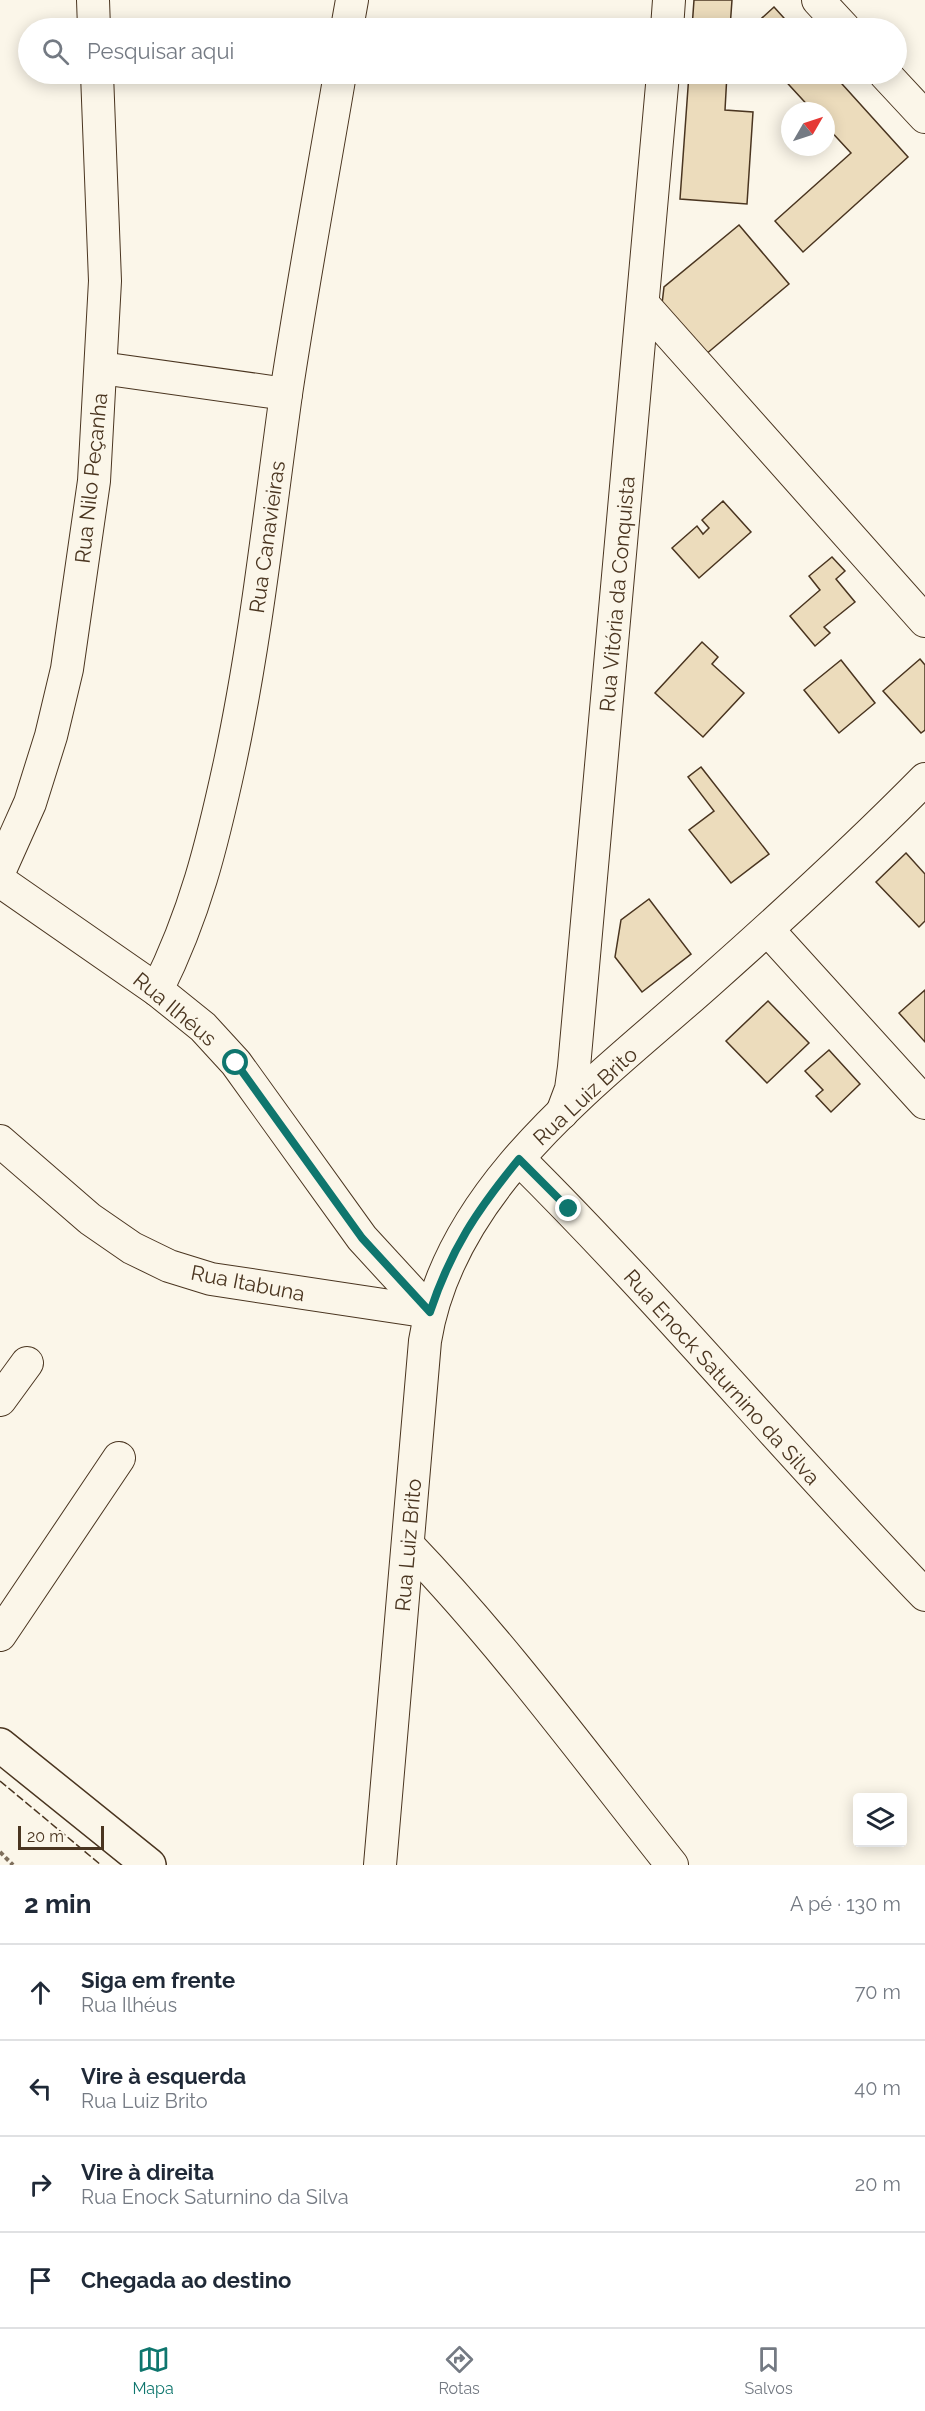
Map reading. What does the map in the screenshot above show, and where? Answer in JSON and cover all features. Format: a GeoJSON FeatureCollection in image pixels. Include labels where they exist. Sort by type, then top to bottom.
{"type":"FeatureCollection","features":[{"type":"Feature","properties":{"kind":"main road"},"geometry":{"type":"LineString","coordinates":[[0,1745],[149,1865]]}},
{"type":"Feature","properties":{"kind":"main road"},"geometry":{"type":"LineString","coordinates":[[113,1837],[132,1865]]}},
{"type":"Feature","properties":{"kind":"street"},"geometry":{"type":"LineString","coordinates":[[93,0],[94,18]]}},
{"type":"Feature","properties":{"kind":"street"},"geometry":{"type":"LineString","coordinates":[[349,18],[352,0]]}},
{"type":"Feature","properties":{"kind":"street"},"geometry":{"type":"LineString","coordinates":[[668,18],[669,0]]}},
{"type":"Feature","properties":{"kind":"street"},"geometry":{"type":"LineString","coordinates":[[818,0],[835,18]]}},
{"type":"Feature","properties":{"kind":"street","name":"Rua Nilo Peçanha"},"geometry":{"type":"LineString","coordinates":[[0,870],[30,803],[51,736],[67,669],[94,481],[105,281],[97,84]]}},
{"type":"Feature","properties":{"kind":"street","name":"Rua Canavieiras"},"geometry":{"type":"LineString","coordinates":[[157,990],[180,944],[199,891],[216,826],[246,682],[267,550],[286,394],[338,84]]}},
{"type":"Feature","properties":{"kind":"street","name":"Rua Vitória da Conquista"},"geometry":{"type":"LineString","coordinates":[[562,1113],[571,1089],[574,1067],[662,84]]}},
{"type":"Feature","properties":{"kind":"street"},"geometry":{"type":"LineString","coordinates":[[894,84],[925,117]]}},
{"type":"Feature","properties":{"kind":"street"},"geometry":{"type":"LineString","coordinates":[[643,304],[925,621]]}},
{"type":"Feature","properties":{"kind":"street"},"geometry":{"type":"LineString","coordinates":[[101,368],[286,394]]}},
{"type":"Feature","properties":{"kind":"street","name":"Rua Luiz Brito"},"geometry":{"type":"LineString","coordinates":[[380,1865],[430,1312],[444,1271],[462,1236],[519,1159],[562,1113],[768,930],[925,779]]}},
{"type":"Feature","properties":{"kind":"street","name":"Rua Ilhéus"},"geometry":{"type":"LineString","coordinates":[[0,881],[157,990],[203,1027],[236,1063],[362,1238],[430,1312]]}},
{"type":"Feature","properties":{"kind":"street"},"geometry":{"type":"LineString","coordinates":[[768,930],[925,1103]]}},
{"type":"Feature","properties":{"kind":"street","name":"Rua Itabuna"},"geometry":{"type":"LineString","coordinates":[[0,1141],[90,1219],[132,1248],[169,1266],[211,1279],[430,1312]]}},
{"type":"Feature","properties":{"kind":"street","name":"Rua Enock Saturnino da Silva"},"geometry":{"type":"LineString","coordinates":[[519,1159],[590,1232],[844,1512],[925,1595]]}},
{"type":"Feature","properties":{"kind":"street"},"geometry":{"type":"LineString","coordinates":[[0,1400],[27,1363]]}},
{"type":"Feature","properties":{"kind":"street"},"geometry":{"type":"LineString","coordinates":[[0,1635],[119,1458]]}},
{"type":"Feature","properties":{"kind":"street"},"geometry":{"type":"LineString","coordinates":[[408,1545],[492,1639],[672,1865]]}},
{"type":"Feature","properties":{"kind":"path"},"geometry":{"type":"LineString","coordinates":[[0,1852],[13,1865]]}},
{"type":"Feature","properties":{"kind":"building"},"geometry":{"type":"Polygon","coordinates":[[[694,0],[732,0],[731,18],[693,18],[694,0]]]}},
{"type":"Feature","properties":{"kind":"building"},"geometry":{"type":"Polygon","coordinates":[[[774,7],[784,18],[762,18],[774,7]]]}},
{"type":"Feature","properties":{"kind":"building"},"geometry":{"type":"Polygon","coordinates":[[[688,84],[726,84],[725,110],[753,112],[747,204],[680,199],[688,84]]]}},
{"type":"Feature","properties":{"kind":"building"},"geometry":{"type":"Polygon","coordinates":[[[788,84],[842,84],[908,157],[803,252],[775,221],[851,153],[835,136],[835,102],[805,102],[788,84]]]}},
{"type":"Feature","properties":{"kind":"building"},"geometry":{"type":"Polygon","coordinates":[[[739,225],[789,284],[705,355],[662,304],[664,287],[739,225]]]}},
{"type":"Feature","properties":{"kind":"building"},"geometry":{"type":"Polygon","coordinates":[[[723,501],[751,532],[699,578],[672,548],[697,526],[703,534],[709,528],[702,520],[723,501]]]}},
{"type":"Feature","properties":{"kind":"building"},"geometry":{"type":"Polygon","coordinates":[[[832,557],[845,571],[836,579],[855,602],[824,627],[830,633],[815,646],[790,616],[820,590],[809,576],[832,557]]]}},
{"type":"Feature","properties":{"kind":"building"},"geometry":{"type":"Polygon","coordinates":[[[702,642],[718,657],[712,664],[744,693],[703,737],[655,693],[702,642]]]}},
{"type":"Feature","properties":{"kind":"building"},"geometry":{"type":"Polygon","coordinates":[[[920,659],[925,665],[925,730],[921,733],[883,691],[920,659]]]}},
{"type":"Feature","properties":{"kind":"building"},"geometry":{"type":"Polygon","coordinates":[[[841,660],[875,703],[839,733],[804,690],[841,660]]]}},
{"type":"Feature","properties":{"kind":"building"},"geometry":{"type":"Polygon","coordinates":[[[701,767],[769,854],[731,883],[689,830],[714,811],[688,777],[701,767]]]}},
{"type":"Feature","properties":{"kind":"building"},"geometry":{"type":"Polygon","coordinates":[[[906,853],[925,874],[925,921],[919,927],[876,882],[906,853]]]}},
{"type":"Feature","properties":{"kind":"building"},"geometry":{"type":"Polygon","coordinates":[[[649,899],[691,954],[642,992],[615,957],[621,920],[649,899]]]}},
{"type":"Feature","properties":{"kind":"building"},"geometry":{"type":"Polygon","coordinates":[[[925,990],[925,1042],[899,1013],[925,990]]]}},
{"type":"Feature","properties":{"kind":"building"},"geometry":{"type":"Polygon","coordinates":[[[768,1001],[809,1043],[767,1083],[726,1041],[768,1001]]]}},
{"type":"Feature","properties":{"kind":"building"},"geometry":{"type":"Polygon","coordinates":[[[829,1050],[860,1084],[831,1112],[816,1096],[823,1090],[805,1071],[829,1050]]]}},
{"type":"Feature","properties":{"kind":"fence"},"geometry":{"type":"LineString","coordinates":[[0,1781],[101,1865]]}},
{"type":"Feature","properties":{"kind":"route"},"geometry":{"type":"LineString","coordinates":[[236,1063],[330,1197],[362,1238],[430,1312],[444,1271],[462,1236],[490,1194],[519,1159],[569,1209]]}}]}
